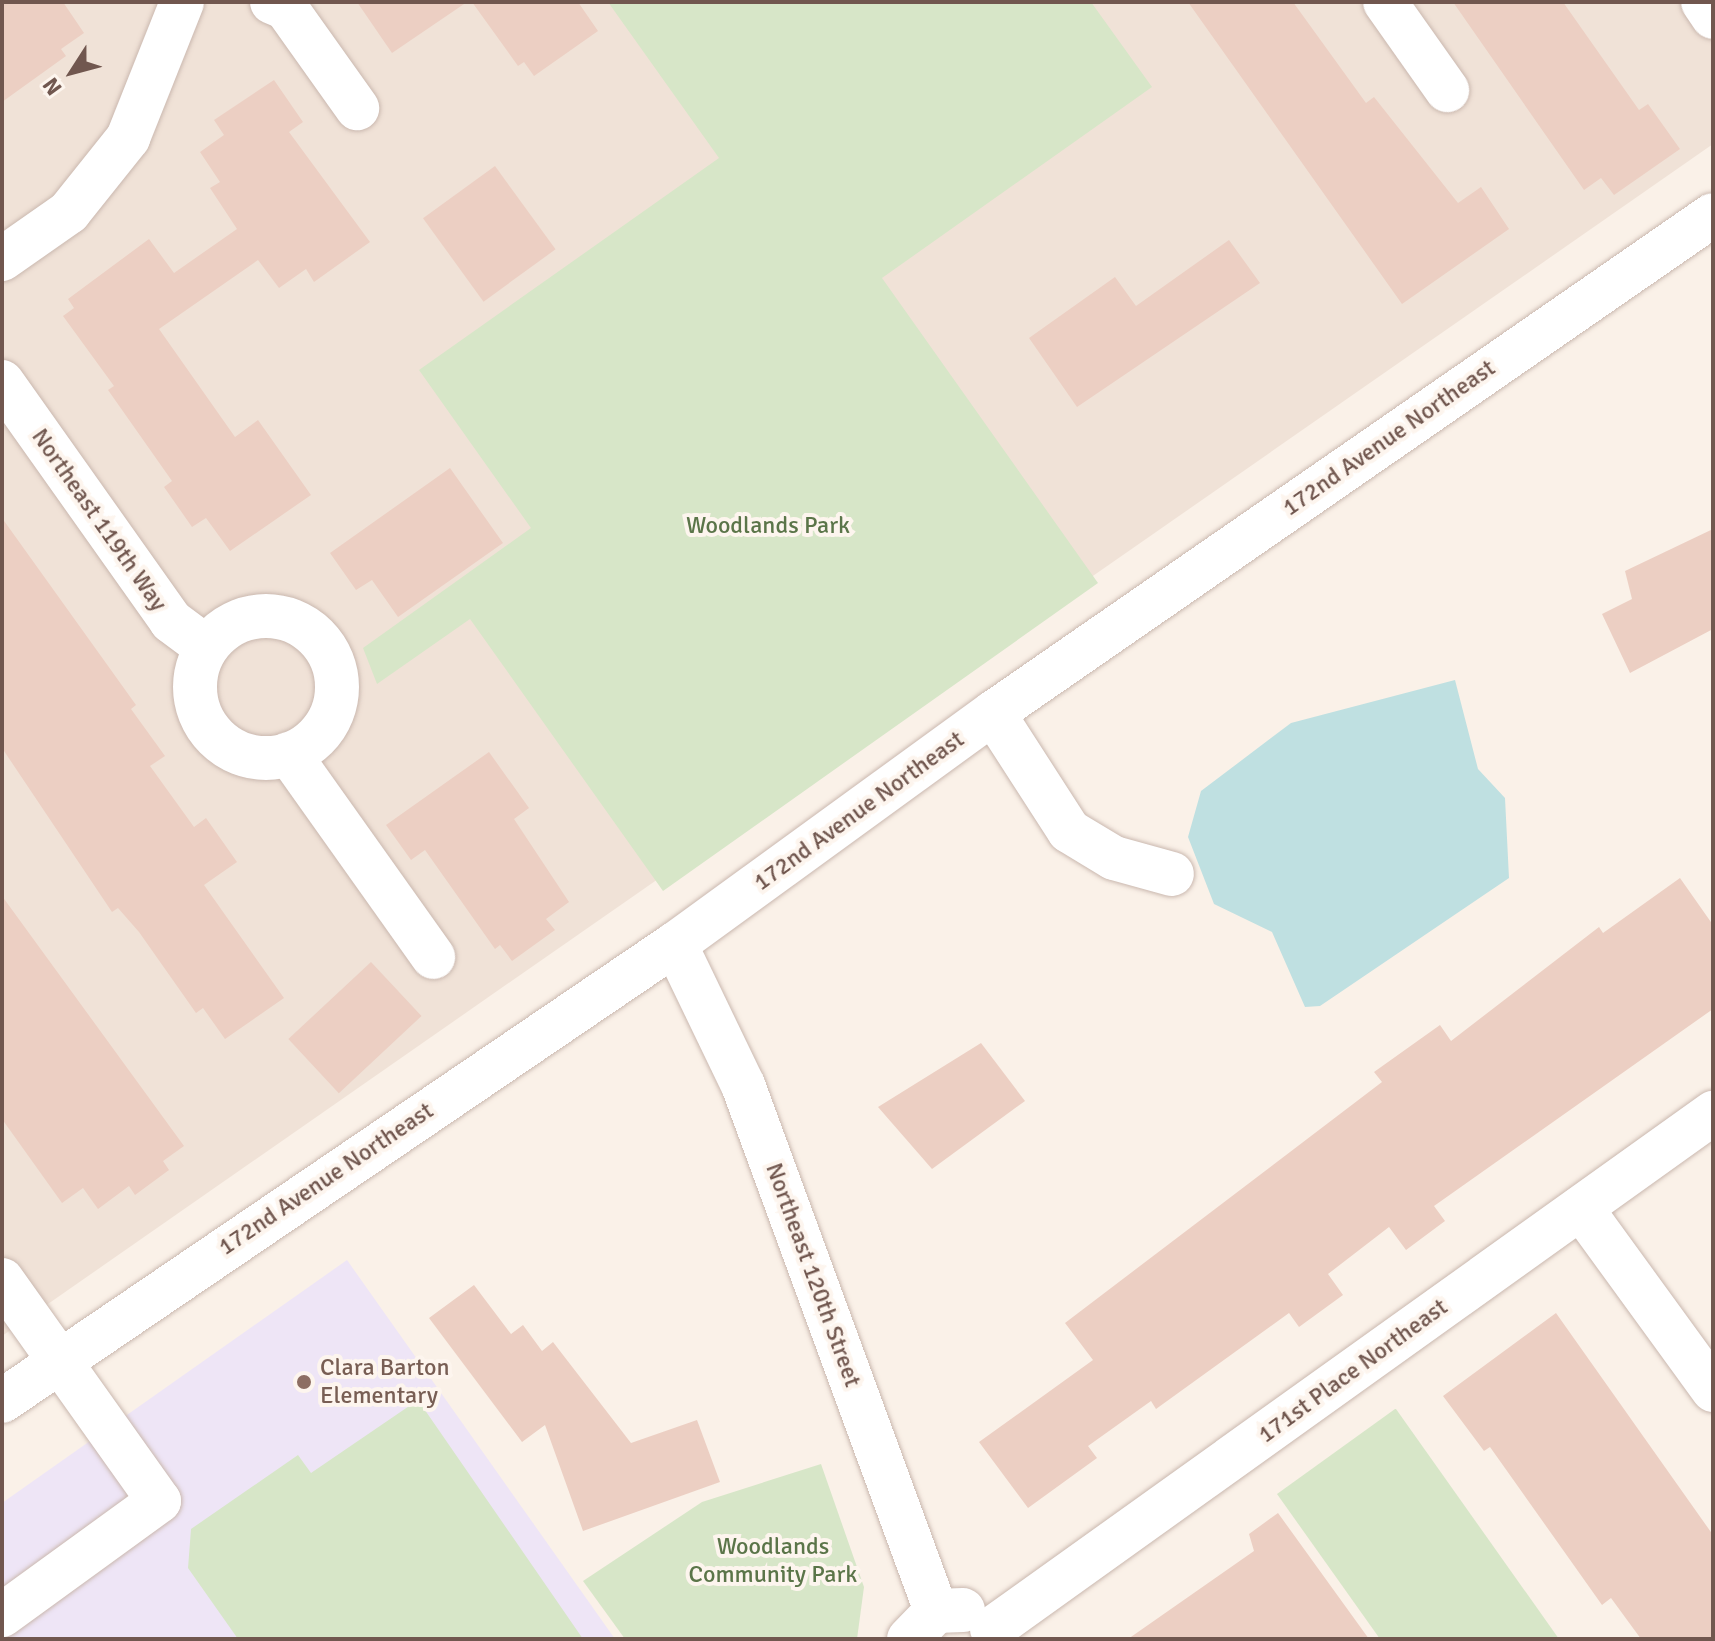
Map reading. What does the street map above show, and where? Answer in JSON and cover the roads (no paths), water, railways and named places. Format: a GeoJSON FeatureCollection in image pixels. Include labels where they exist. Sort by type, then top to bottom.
{"type":"FeatureCollection","features":[{"type":"Feature","properties":{"kind":"street"},"geometry":{"type":"LineString","coordinates":[[2,259],[69,212],[128,138],[182,2]]}},
{"type":"Feature","properties":{"kind":"street"},"geometry":{"type":"LineString","coordinates":[[272,2],[286,8],[357,108]]}},
{"type":"Feature","properties":{"kind":"street"},"geometry":{"type":"LineString","coordinates":[[1385,2],[1447,90]]}},
{"type":"Feature","properties":{"kind":"street"},"geometry":{"type":"LineString","coordinates":[[1703,2],[1713,17]]}},
{"type":"Feature","properties":{"kind":"street","name":"172nd Avenue Northeast"},"geometry":{"type":"LineString","coordinates":[[2,1401],[675,944],[993,713],[1713,215]]}},
{"type":"Feature","properties":{"kind":"street","name":"Northeast 119th Way"},"geometry":{"type":"LineString","coordinates":[[2,382],[171,621],[206,647]]}},
{"type":"Feature","properties":{"kind":"street"},"geometry":{"type":"LineString","coordinates":[[270,615],[315,634],[337,678],[335,703],[326,726],[289,754],[245,755],[209,730],[194,689],[206,647],[223,629],[270,615]]}},
{"type":"Feature","properties":{"kind":"street"},"geometry":{"type":"LineString","coordinates":[[993,713],[1069,831],[1114,858],[1172,874]]}},
{"type":"Feature","properties":{"kind":"street"},"geometry":{"type":"LineString","coordinates":[[289,754],[433,957]]}},
{"type":"Feature","properties":{"kind":"street","name":"Northeast 120th Street"},"geometry":{"type":"LineString","coordinates":[[675,944],[743,1085],[922,1625]]}},
{"type":"Feature","properties":{"kind":"street","name":"171st Place Northeast"},"geometry":{"type":"LineString","coordinates":[[994,1634],[1713,1113]]}},
{"type":"Feature","properties":{"kind":"street"},"geometry":{"type":"LineString","coordinates":[[1581,1208],[1713,1390]]}},
{"type":"Feature","properties":{"kind":"street"},"geometry":{"type":"LineString","coordinates":[[2,1280],[159,1501],[2,1615]]}},
{"type":"Feature","properties":{"kind":"street"},"geometry":{"type":"LineString","coordinates":[[922,1625],[967,1611],[994,1634]]}},
{"type":"Feature","properties":{"kind":"water"},"geometry":{"type":"Polygon","coordinates":[[[1455,680],[1478,769],[1505,798],[1509,878],[1320,1006],[1305,1007],[1272,932],[1214,904],[1188,837],[1201,791],[1291,723],[1455,680]]]}},
{"type":"Feature","properties":{"kind":"place","name":"Clara Barton Elementary"},"geometry":{"type":"Point","coordinates":[304,1382]}},
{"type":"Feature","properties":{"kind":"park label","name":"Woodlands Park"},"geometry":{"type":"Point","coordinates":[768,526]}},
{"type":"Feature","properties":{"kind":"park label","name":"Woodlands Community Park"},"geometry":{"type":"Point","coordinates":[773,1561]}}]}
